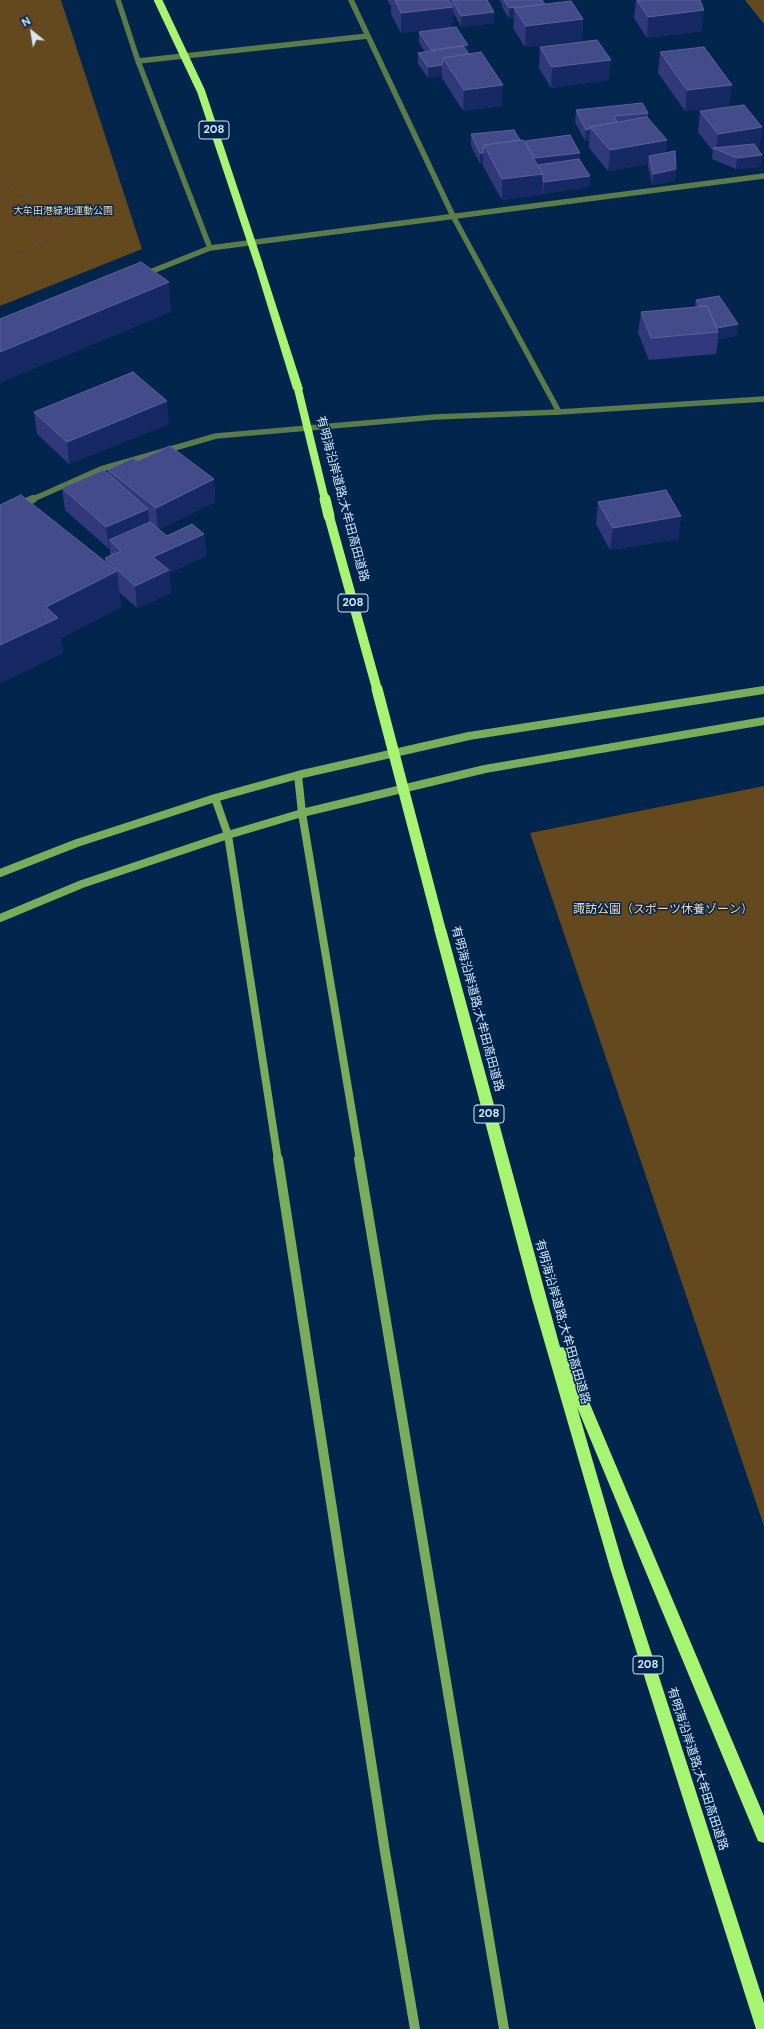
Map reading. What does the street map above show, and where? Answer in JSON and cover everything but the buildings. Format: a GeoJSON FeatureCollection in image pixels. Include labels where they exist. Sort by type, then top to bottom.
{"type":"FeatureCollection","features":[{"type":"Feature","properties":{"kind":"highway","name":"有明海沿岸道路;大牟田高田道路"},"geometry":{"type":"LineString","coordinates":[[158,0],[201,91],[259,265],[298,389],[330,516],[539,1299],[617,1568],[764,2029]]}},
{"type":"Feature","properties":{"kind":"highway","name":"208"},"geometry":{"type":"LineString","coordinates":[[539,1299],[764,1835]]}},
{"type":"Feature","properties":{"kind":"street"},"geometry":{"type":"LineString","coordinates":[[118,0],[138,61],[210,248]]}},
{"type":"Feature","properties":{"kind":"street"},"geometry":{"type":"LineString","coordinates":[[351,0],[453,216],[559,412]]}},
{"type":"Feature","properties":{"kind":"street"},"geometry":{"type":"LineString","coordinates":[[138,61],[368,36]]}},
{"type":"Feature","properties":{"kind":"street"},"geometry":{"type":"LineString","coordinates":[[138,277],[210,248],[764,176]]}},
{"type":"Feature","properties":{"kind":"street"},"geometry":{"type":"LineString","coordinates":[[0,514],[101,469],[216,436],[427,418],[559,412],[764,399]]}},
{"type":"Feature","properties":{"kind":"street"},"geometry":{"type":"LineString","coordinates":[[0,873],[78,843],[215,798],[298,775],[469,736],[764,690]]}},
{"type":"Feature","properties":{"kind":"street"},"geometry":{"type":"LineString","coordinates":[[0,918],[82,884],[228,835],[302,813],[484,769],[764,720]]}},
{"type":"Feature","properties":{"kind":"street"},"geometry":{"type":"LineString","coordinates":[[298,775],[302,813],[504,2029]]}},
{"type":"Feature","properties":{"kind":"street"},"geometry":{"type":"LineString","coordinates":[[215,798],[228,835],[385,1852],[415,2029]]}},
{"type":"Feature","properties":{"kind":"path"},"geometry":{"type":"LineString","coordinates":[[0,178],[16,192],[45,201],[58,214],[58,227],[24,254],[0,261]]}},
{"type":"Feature","properties":{"kind":"green space","name":"大牟田港緑地運動公園"},"geometry":{"type":"Polygon","coordinates":[[[0,0],[61,0],[142,249],[0,306],[0,0]]]}},
{"type":"Feature","properties":{"kind":"green space"},"geometry":{"type":"Polygon","coordinates":[[[745,0],[764,0],[764,24],[745,0]]]}},
{"type":"Feature","properties":{"kind":"green space","name":"諏訪公園（スポーツ休養ゾーン）"},"geometry":{"type":"Polygon","coordinates":[[[764,786],[764,1526],[530,833],[764,786]]]}}]}
